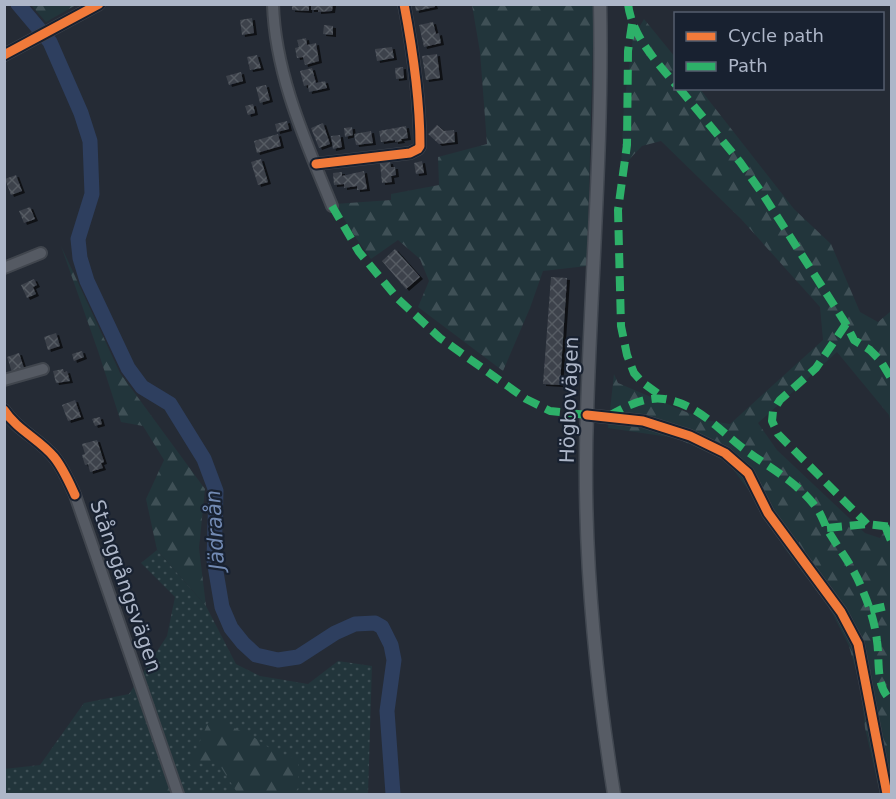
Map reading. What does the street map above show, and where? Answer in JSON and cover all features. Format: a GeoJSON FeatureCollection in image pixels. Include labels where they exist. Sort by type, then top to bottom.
{"type":"FeatureCollection","features":[{"type":"Feature","properties":{"kind":"main road","name":"Högbovägen"},"geometry":{"type":"LineString","coordinates":[[600,4],[598,198],[586,415],[586,502],[591,614],[614,795]]}},
{"type":"Feature","properties":{"kind":"street"},"geometry":{"type":"LineString","coordinates":[[4,55],[99,4]]}},
{"type":"Feature","properties":{"kind":"street"},"geometry":{"type":"LineString","coordinates":[[273,4],[274,27],[282,68],[296,113],[332,206]]}},
{"type":"Feature","properties":{"kind":"street"},"geometry":{"type":"LineString","coordinates":[[316,164],[410,153],[418,149],[420,138],[418,99],[414,59],[404,4]]}},
{"type":"Feature","properties":{"kind":"street"},"geometry":{"type":"LineString","coordinates":[[4,268],[41,253]]}},
{"type":"Feature","properties":{"kind":"street"},"geometry":{"type":"LineString","coordinates":[[4,380],[43,369]]}},
{"type":"Feature","properties":{"kind":"street","name":"Stånggångsvägen"},"geometry":{"type":"LineString","coordinates":[[4,410],[12,421],[53,456],[68,478],[178,795]]}},
{"type":"Feature","properties":{"kind":"street"},"geometry":{"type":"LineString","coordinates":[[586,415],[643,421],[690,436],[725,453],[748,473],[768,513],[841,612],[858,644],[887,795]]}},
{"type":"Feature","properties":{"kind":"green space"},"geometry":{"type":"Polygon","coordinates":[[[31,5],[76,5],[46,22],[31,5]]]}},
{"type":"Feature","properties":{"kind":"green space"},"geometry":{"type":"Polygon","coordinates":[[[472,5],[594,5],[587,266],[543,271],[503,371],[418,307],[429,281],[420,259],[398,240],[371,259],[335,204],[391,200],[391,194],[439,185],[438,157],[487,144],[480,52],[472,5]]]}},
{"type":"Feature","properties":{"kind":"green space"},"geometry":{"type":"Polygon","coordinates":[[[644,19],[674,56],[674,90],[701,90],[794,209],[831,244],[860,312],[878,322],[891,311],[891,424],[889,415],[837,352],[758,423],[777,450],[865,533],[880,538],[891,522],[891,794],[880,794],[865,728],[861,689],[849,646],[829,607],[785,549],[755,499],[727,461],[676,438],[608,428],[614,374],[618,383],[705,420],[730,424],[823,340],[820,307],[741,219],[661,141],[642,146],[621,168],[624,105],[633,38],[644,19]]]}},
{"type":"Feature","properties":{"kind":"green space"},"geometry":{"type":"Polygon","coordinates":[[[61,246],[120,373],[205,489],[199,548],[206,606],[157,550],[146,499],[164,460],[143,426],[121,422],[61,246]]]}},
{"type":"Feature","properties":{"kind":"green space"},"geometry":{"type":"Polygon","coordinates":[[[157,550],[206,606],[236,664],[260,676],[308,684],[338,661],[372,666],[368,794],[5,794],[4,769],[40,765],[84,703],[129,694],[167,636],[175,597],[141,563],[157,550]]]}},
{"type":"Feature","properties":{"kind":"green space"},"geometry":{"type":"Polygon","coordinates":[[[218,720],[255,738],[281,756],[298,758],[298,788],[294,794],[238,794],[219,764],[200,762],[195,771],[190,764],[208,723],[218,720]]]}},
{"type":"Feature","properties":{"kind":"green space"},"geometry":{"type":"Polygon","coordinates":[[[164,772],[171,794],[143,794],[164,772]]]}},
{"type":"Feature","properties":{"kind":"building"},"geometry":{"type":"Polygon","coordinates":[[[292,4],[309,4],[309,11],[292,10],[292,4]]]}},
{"type":"Feature","properties":{"kind":"building"},"geometry":{"type":"Polygon","coordinates":[[[311,4],[333,4],[332,11],[311,10],[311,4]]]}},
{"type":"Feature","properties":{"kind":"building"},"geometry":{"type":"Polygon","coordinates":[[[415,4],[434,4],[435,7],[416,11],[415,4]]]}},
{"type":"Feature","properties":{"kind":"building"},"geometry":{"type":"Polygon","coordinates":[[[252,18],[254,33],[242,35],[240,20],[252,18]]]}},
{"type":"Feature","properties":{"kind":"building"},"geometry":{"type":"Polygon","coordinates":[[[433,22],[441,43],[424,47],[419,25],[433,22]]]}},
{"type":"Feature","properties":{"kind":"building"},"geometry":{"type":"Polygon","coordinates":[[[324,25],[333,26],[333,35],[323,34],[324,25]]]}},
{"type":"Feature","properties":{"kind":"building"},"geometry":{"type":"Polygon","coordinates":[[[306,38],[307,45],[316,43],[319,61],[305,65],[303,57],[297,58],[295,48],[299,47],[297,40],[306,38]]]}},
{"type":"Feature","properties":{"kind":"building"},"geometry":{"type":"Polygon","coordinates":[[[392,47],[394,58],[377,61],[375,49],[392,47]]]}},
{"type":"Feature","properties":{"kind":"building"},"geometry":{"type":"Polygon","coordinates":[[[437,54],[440,78],[426,80],[422,56],[437,54]]]}},
{"type":"Feature","properties":{"kind":"building"},"geometry":{"type":"Polygon","coordinates":[[[257,55],[261,68],[250,70],[247,57],[257,55]]]}},
{"type":"Feature","properties":{"kind":"building"},"geometry":{"type":"Polygon","coordinates":[[[403,67],[404,78],[396,79],[395,68],[403,67]]]}},
{"type":"Feature","properties":{"kind":"building"},"geometry":{"type":"Polygon","coordinates":[[[312,68],[316,83],[325,81],[327,88],[309,92],[308,85],[304,86],[300,71],[312,68]]]}},
{"type":"Feature","properties":{"kind":"building"},"geometry":{"type":"Polygon","coordinates":[[[241,72],[243,81],[229,85],[226,76],[241,72]]]}},
{"type":"Feature","properties":{"kind":"building"},"geometry":{"type":"Polygon","coordinates":[[[266,85],[270,100],[260,103],[256,87],[266,85]]]}},
{"type":"Feature","properties":{"kind":"building"},"geometry":{"type":"Polygon","coordinates":[[[253,104],[255,113],[248,115],[245,106],[253,104]]]}},
{"type":"Feature","properties":{"kind":"building"},"geometry":{"type":"Polygon","coordinates":[[[287,121],[289,129],[277,132],[275,124],[287,121]]]}},
{"type":"Feature","properties":{"kind":"building"},"geometry":{"type":"Polygon","coordinates":[[[323,123],[330,144],[319,148],[311,128],[323,123]]]}},
{"type":"Feature","properties":{"kind":"building"},"geometry":{"type":"Polygon","coordinates":[[[437,125],[444,131],[454,130],[455,142],[439,144],[428,134],[437,125]]]}},
{"type":"Feature","properties":{"kind":"building"},"geometry":{"type":"Polygon","coordinates":[[[406,126],[408,138],[401,139],[402,141],[381,142],[379,131],[406,126]]]}},
{"type":"Feature","properties":{"kind":"building"},"geometry":{"type":"Polygon","coordinates":[[[352,127],[353,135],[345,137],[344,128],[352,127]]]}},
{"type":"Feature","properties":{"kind":"building"},"geometry":{"type":"Polygon","coordinates":[[[371,131],[373,143],[356,145],[354,134],[371,131]]]}},
{"type":"Feature","properties":{"kind":"building"},"geometry":{"type":"Polygon","coordinates":[[[278,134],[281,146],[257,153],[254,141],[278,134]]]}},
{"type":"Feature","properties":{"kind":"building"},"geometry":{"type":"Polygon","coordinates":[[[340,135],[342,147],[333,149],[331,136],[340,135]]]}},
{"type":"Feature","properties":{"kind":"building"},"geometry":{"type":"Polygon","coordinates":[[[261,159],[268,182],[258,185],[251,162],[261,159]]]}},
{"type":"Feature","properties":{"kind":"building"},"geometry":{"type":"Polygon","coordinates":[[[422,161],[424,173],[416,174],[414,163],[422,161]]]}},
{"type":"Feature","properties":{"kind":"building"},"geometry":{"type":"Polygon","coordinates":[[[390,162],[391,167],[395,167],[396,175],[391,176],[392,182],[382,183],[380,163],[390,162]]]}},
{"type":"Feature","properties":{"kind":"building"},"geometry":{"type":"Polygon","coordinates":[[[364,171],[367,189],[357,190],[357,186],[344,188],[344,184],[334,185],[333,173],[342,172],[342,176],[364,171]]]}},
{"type":"Feature","properties":{"kind":"building"},"geometry":{"type":"Polygon","coordinates":[[[16,175],[22,191],[11,195],[5,179],[16,175]]]}},
{"type":"Feature","properties":{"kind":"building"},"geometry":{"type":"Polygon","coordinates":[[[30,207],[35,219],[24,223],[19,211],[30,207]]]}},
{"type":"Feature","properties":{"kind":"building"},"geometry":{"type":"Polygon","coordinates":[[[395,249],[420,277],[406,289],[382,261],[395,249]]]}},
{"type":"Feature","properties":{"kind":"building"},"geometry":{"type":"Polygon","coordinates":[[[551,277],[567,278],[560,385],[543,384],[551,277]]]}},
{"type":"Feature","properties":{"kind":"building"},"geometry":{"type":"Polygon","coordinates":[[[34,279],[37,285],[33,287],[36,294],[27,298],[21,285],[34,279]]]}},
{"type":"Feature","properties":{"kind":"building"},"geometry":{"type":"Polygon","coordinates":[[[56,333],[60,346],[48,350],[44,337],[56,333]]]}},
{"type":"Feature","properties":{"kind":"building"},"geometry":{"type":"Polygon","coordinates":[[[82,351],[84,357],[74,361],[72,354],[82,351]]]}},
{"type":"Feature","properties":{"kind":"building"},"geometry":{"type":"Polygon","coordinates":[[[19,353],[24,368],[12,372],[7,357],[19,353]]]}},
{"type":"Feature","properties":{"kind":"building"},"geometry":{"type":"Polygon","coordinates":[[[63,369],[64,372],[67,371],[70,381],[56,383],[53,371],[63,369]]]}},
{"type":"Feature","properties":{"kind":"building"},"geometry":{"type":"Polygon","coordinates":[[[75,400],[81,417],[68,421],[62,405],[75,400]]]}},
{"type":"Feature","properties":{"kind":"building"},"geometry":{"type":"Polygon","coordinates":[[[100,417],[102,424],[95,426],[92,419],[100,417]]]}},
{"type":"Feature","properties":{"kind":"building"},"geometry":{"type":"Polygon","coordinates":[[[97,440],[104,462],[101,463],[103,468],[90,472],[82,455],[85,454],[82,444],[97,440]]]}},
{"type":"Feature","properties":{"kind":"waterway","name":"Jädraån"},"geometry":{"type":"LineString","coordinates":[[18,4],[50,42],[81,113],[90,141],[92,194],[78,239],[80,258],[87,281],[128,368],[142,387],[170,404],[204,459],[216,491],[214,560],[222,607],[231,628],[256,655],[278,660],[298,657],[335,633],[355,624],[375,623],[382,627],[391,645],[394,660],[387,711],[393,794]]}},
{"type":"Feature","properties":{"kind":"marked path"},"geometry":{"type":"LineString","coordinates":[[628,4],[634,27],[653,57],[674,83]]}},
{"type":"Feature","properties":{"kind":"marked path"},"geometry":{"type":"LineString","coordinates":[[632,24],[628,51],[627,145],[618,210],[621,326],[627,355],[634,373],[665,399]]}},
{"type":"Feature","properties":{"kind":"marked path"},"geometry":{"type":"LineString","coordinates":[[681,90],[740,162],[764,196],[854,340],[870,350],[880,360],[892,380]]}},
{"type":"Feature","properties":{"kind":"marked path"},"geometry":{"type":"LineString","coordinates":[[332,206],[359,252],[398,299],[440,338],[526,399],[550,411],[587,415]]}},
{"type":"Feature","properties":{"kind":"marked path"},"geometry":{"type":"LineString","coordinates":[[846,324],[816,368],[780,400],[773,411],[772,421],[778,434],[867,524]]}},
{"type":"Feature","properties":{"kind":"marked path"},"geometry":{"type":"LineString","coordinates":[[609,416],[628,406],[657,398],[687,406],[791,482],[807,497],[819,512],[865,595],[876,634],[879,673],[883,689],[892,701]]}},
{"type":"Feature","properties":{"kind":"marked path"},"geometry":{"type":"LineString","coordinates":[[827,528],[867,524],[892,527]]}},
{"type":"Feature","properties":{"kind":"marked path"},"geometry":{"type":"LineString","coordinates":[[885,526],[892,543]]}},
{"type":"Feature","properties":{"kind":"marked path"},"geometry":{"type":"LineString","coordinates":[[870,610],[892,605]]}},
{"type":"Feature","properties":{"kind":"cycle path"},"geometry":{"type":"LineString","coordinates":[[4,55],[99,4]]}},
{"type":"Feature","properties":{"kind":"cycle path"},"geometry":{"type":"LineString","coordinates":[[316,164],[410,153],[420,146],[419,110],[404,4]]}},
{"type":"Feature","properties":{"kind":"cycle path"},"geometry":{"type":"LineString","coordinates":[[4,410],[15,423],[54,457],[75,495]]}},
{"type":"Feature","properties":{"kind":"cycle path"},"geometry":{"type":"LineString","coordinates":[[587,415],[643,421],[690,436],[725,453],[748,473],[768,513],[841,612],[858,644],[887,794]]}}]}
